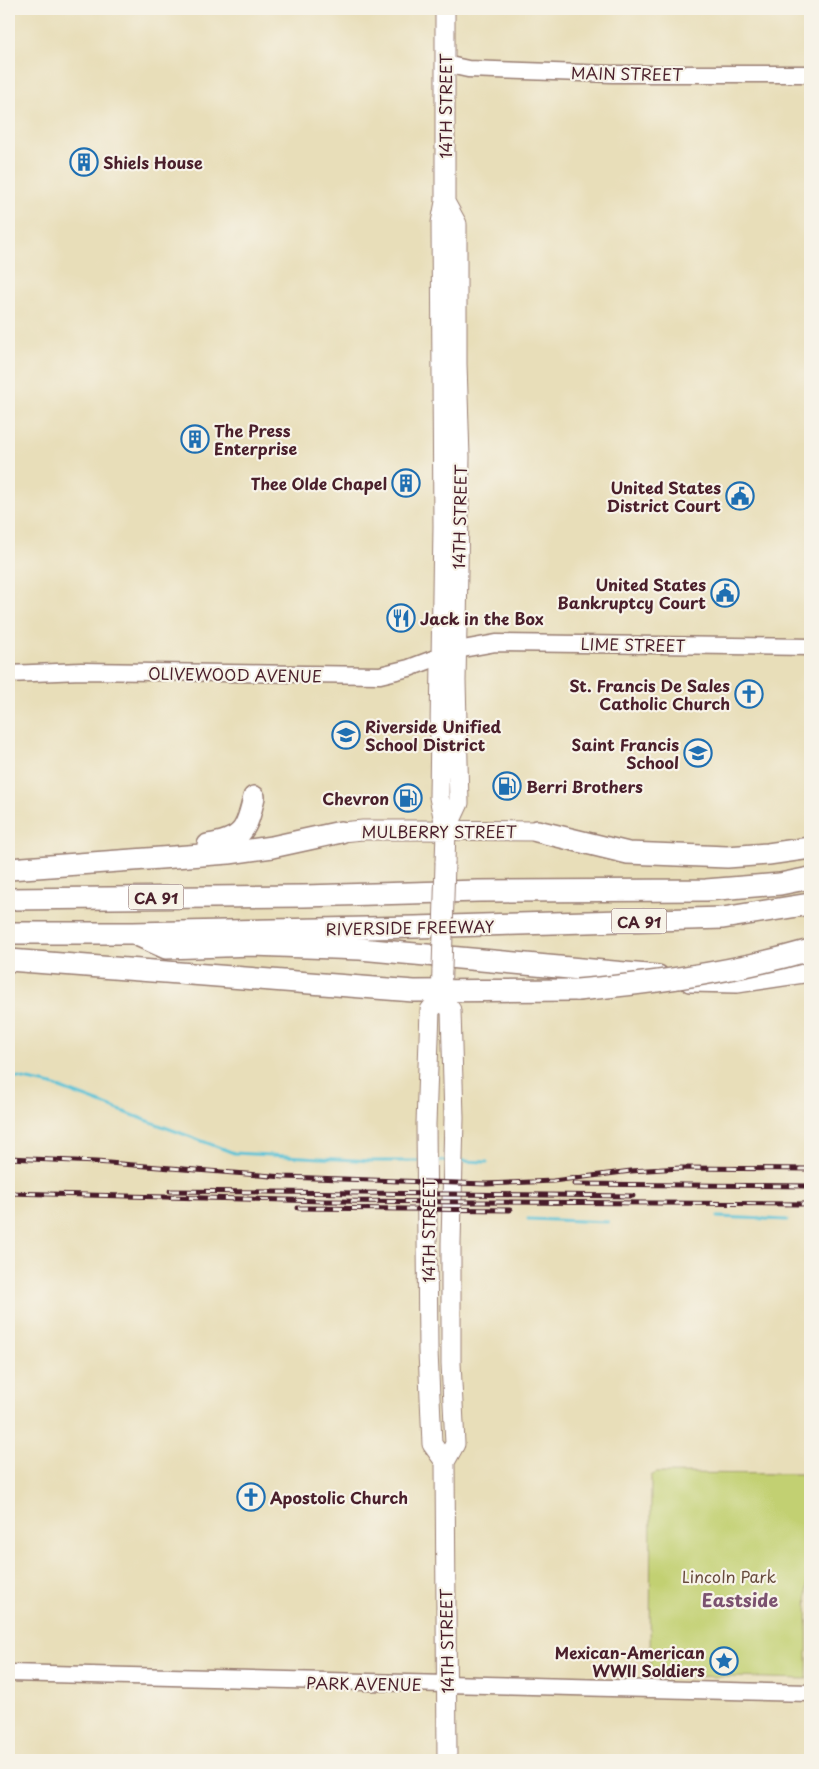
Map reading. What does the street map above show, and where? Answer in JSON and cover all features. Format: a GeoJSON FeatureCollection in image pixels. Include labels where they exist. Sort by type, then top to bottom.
{"type":"FeatureCollection","features":[{"type":"Feature","properties":{"kind":"highway"},"geometry":{"type":"LineString","coordinates":[[160,859],[173,850],[215,844],[232,839],[240,834],[250,818],[254,797]]}},
{"type":"Feature","properties":{"kind":"highway"},"geometry":{"type":"LineString","coordinates":[[537,831],[628,853],[727,857],[810,848]]}},
{"type":"Feature","properties":{"kind":"highway"},"geometry":{"type":"LineString","coordinates":[[9,869],[229,853],[272,847],[341,832]]}},
{"type":"Feature","properties":{"kind":"highway","name":"RIVERSIDE FREEWAY"},"geometry":{"type":"LineString","coordinates":[[9,899],[323,896],[479,891],[706,890],[780,884],[810,878]]}},
{"type":"Feature","properties":{"kind":"highway","name":"RIVERSIDE FREEWAY"},"geometry":{"type":"LineString","coordinates":[[9,933],[132,933],[415,928],[723,918],[810,904]]}},
{"type":"Feature","properties":{"kind":"highway"},"geometry":{"type":"LineString","coordinates":[[132,933],[166,948],[253,946],[360,949],[650,975],[697,982],[737,982],[810,971]]}},
{"type":"Feature","properties":{"kind":"highway"},"geometry":{"type":"LineString","coordinates":[[9,960],[248,977],[441,994],[577,990],[638,985],[719,972],[773,961],[810,950]]}},
{"type":"Feature","properties":{"kind":"main road","name":"14TH STREET"},"geometry":{"type":"LineString","coordinates":[[445,9],[445,202],[442,223],[442,526],[449,653],[456,718],[459,803],[446,831],[441,994],[430,1010],[426,1124],[428,1351],[432,1444],[445,1462]]}},
{"type":"Feature","properties":{"kind":"main road","name":"14TH STREET"},"geometry":{"type":"LineString","coordinates":[[445,202],[457,224],[457,364],[460,457],[449,653]]}},
{"type":"Feature","properties":{"kind":"main road"},"geometry":{"type":"LineString","coordinates":[[442,395],[449,417],[450,455],[460,457]]}},
{"type":"Feature","properties":{"kind":"main road","name":"MULBERRY STREET"},"geometry":{"type":"LineString","coordinates":[[341,832],[363,830],[537,831]]}},
{"type":"Feature","properties":{"kind":"main road","name":"14TH STREET"},"geometry":{"type":"LineString","coordinates":[[441,994],[451,1010],[454,1118],[451,1363],[455,1444],[445,1462],[447,1760]]}},
{"type":"Feature","properties":{"kind":"street","name":"MAIN STREET"},"geometry":{"type":"LineString","coordinates":[[445,64],[468,69],[612,74],[810,74]]}},
{"type":"Feature","properties":{"kind":"street","name":"LIME STREET"},"geometry":{"type":"LineString","coordinates":[[449,653],[496,643],[810,646]]}},
{"type":"Feature","properties":{"kind":"street","name":"OLIVEWOOD AVENUE"},"geometry":{"type":"LineString","coordinates":[[9,674],[81,671],[380,675],[392,674],[449,653]]}},
{"type":"Feature","properties":{"kind":"street","name":"PARK AVENUE"},"geometry":{"type":"LineString","coordinates":[[9,1673],[810,1693]]}},
{"type":"Feature","properties":{"kind":"green space","name":"Lincoln Park"},"geometry":{"type":"Polygon","coordinates":[[[656,1473],[800,1474],[805,1476],[808,1481],[807,1679],[650,1675],[651,1476],[656,1473]]]}},
{"type":"Feature","properties":{"kind":"waterway"},"geometry":{"type":"LineString","coordinates":[[9,1076],[52,1085],[234,1153],[371,1161],[419,1161]]}},
{"type":"Feature","properties":{"kind":"waterway"},"geometry":{"type":"LineString","coordinates":[[433,1161],[447,1161]]}},
{"type":"Feature","properties":{"kind":"waterway"},"geometry":{"type":"LineString","coordinates":[[460,1161],[487,1162]]}},
{"type":"Feature","properties":{"kind":"waterway"},"geometry":{"type":"LineString","coordinates":[[718,1217],[787,1220]]}},
{"type":"Feature","properties":{"kind":"waterway"},"geometry":{"type":"LineString","coordinates":[[528,1219],[608,1222]]}},
{"type":"Feature","properties":{"kind":"railway"},"geometry":{"type":"LineString","coordinates":[[9,1158],[96,1162],[284,1177],[486,1184],[553,1181],[631,1171],[681,1168],[810,1169]]}},
{"type":"Feature","properties":{"kind":"railway"},"geometry":{"type":"LineString","coordinates":[[574,1184],[810,1186]]}},
{"type":"Feature","properties":{"kind":"railway"},"geometry":{"type":"LineString","coordinates":[[170,1191],[633,1196]]}},
{"type":"Feature","properties":{"kind":"railway"},"geometry":{"type":"LineString","coordinates":[[9,1193],[323,1201],[810,1204]]}},
{"type":"Feature","properties":{"kind":"railway"},"geometry":{"type":"LineString","coordinates":[[298,1208],[510,1210]]}},
{"type":"Feature","properties":{"kind":"place","name":"Shiels House"},"geometry":{"type":"Point","coordinates":[84,162]}},
{"type":"Feature","properties":{"kind":"place","name":"The Press Enterprise"},"geometry":{"type":"Point","coordinates":[195,439]}},
{"type":"Feature","properties":{"kind":"place","name":"Thee Olde Chapel"},"geometry":{"type":"Point","coordinates":[406,483]}},
{"type":"Feature","properties":{"kind":"place","name":"United States District Court"},"geometry":{"type":"Point","coordinates":[740,496]}},
{"type":"Feature","properties":{"kind":"place","name":"United States Bankruptcy Court"},"geometry":{"type":"Point","coordinates":[725,593]}},
{"type":"Feature","properties":{"kind":"place","name":"Jack in the Box"},"geometry":{"type":"Point","coordinates":[401,618]}},
{"type":"Feature","properties":{"kind":"place","name":"St. Francis De Sales Catholic Church"},"geometry":{"type":"Point","coordinates":[749,694]}},
{"type":"Feature","properties":{"kind":"place","name":"Riverside Unified School District"},"geometry":{"type":"Point","coordinates":[346,735]}},
{"type":"Feature","properties":{"kind":"place","name":"Saint Francis School"},"geometry":{"type":"Point","coordinates":[698,753]}},
{"type":"Feature","properties":{"kind":"place","name":"Berri Brothers"},"geometry":{"type":"Point","coordinates":[507,786]}},
{"type":"Feature","properties":{"kind":"place","name":"Chevron"},"geometry":{"type":"Point","coordinates":[408,798]}},
{"type":"Feature","properties":{"kind":"place","name":"Apostolic Church"},"geometry":{"type":"Point","coordinates":[251,1497]}},
{"type":"Feature","properties":{"kind":"place","name":"Mexican-American WWII Soldiers"},"geometry":{"type":"Point","coordinates":[724,1661]}},
{"type":"Feature","properties":{"kind":"district","name":"Eastside"},"geometry":{"type":"Point","coordinates":[740,1599]}}]}
